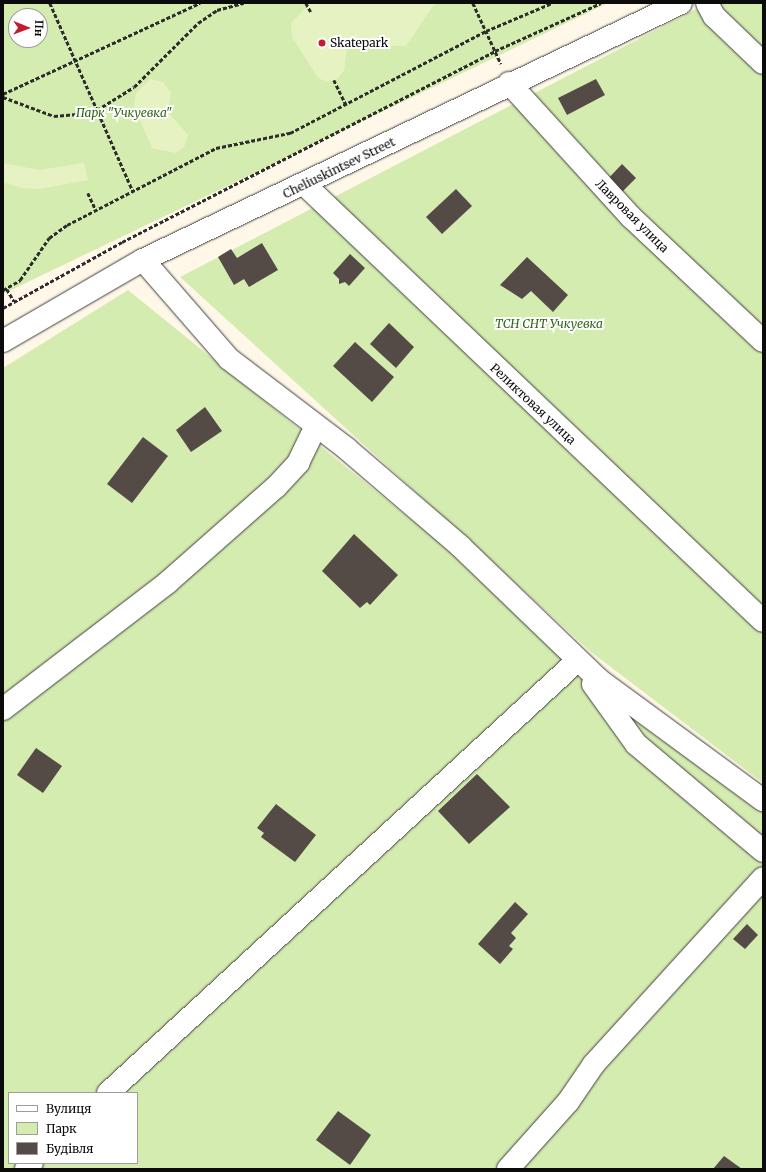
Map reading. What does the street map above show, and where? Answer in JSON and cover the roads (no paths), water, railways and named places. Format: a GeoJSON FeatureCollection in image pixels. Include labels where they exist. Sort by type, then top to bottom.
{"type":"FeatureCollection","features":[{"type":"Feature","properties":{"kind":"street","name":"Cheliuskintsev Street"},"geometry":{"type":"LineString","coordinates":[[3,341],[143,260],[305,185],[509,83],[681,3]]}},
{"type":"Feature","properties":{"kind":"street"},"geometry":{"type":"LineString","coordinates":[[707,3],[714,16],[763,63]]}},
{"type":"Feature","properties":{"kind":"street","name":"Лавровая улица"},"geometry":{"type":"LineString","coordinates":[[509,83],[631,217],[763,342]]}},
{"type":"Feature","properties":{"kind":"street","name":"Реликтовая улица"},"geometry":{"type":"LineString","coordinates":[[305,185],[763,621]]}},
{"type":"Feature","properties":{"kind":"street"},"geometry":{"type":"LineString","coordinates":[[143,260],[229,358],[316,426],[460,546],[571,666],[596,686],[636,744],[763,852]]}},
{"type":"Feature","properties":{"kind":"street"},"geometry":{"type":"LineString","coordinates":[[3,709],[167,583],[265,497],[298,463],[316,426]]}},
{"type":"Feature","properties":{"kind":"street"},"geometry":{"type":"LineString","coordinates":[[571,666],[598,678],[763,800]]}},
{"type":"Feature","properties":{"kind":"street"},"geometry":{"type":"LineString","coordinates":[[109,1092],[571,666]]}},
{"type":"Feature","properties":{"kind":"street"},"geometry":{"type":"LineString","coordinates":[[508,1169],[568,1102],[594,1064],[763,878]]}},
{"type":"Feature","properties":{"kind":"place","name":"Skatepark"},"geometry":{"type":"Point","coordinates":[322,43]}},
{"type":"Feature","properties":{"kind":"park label","name":"Парк \"Учкуевка\""},"geometry":{"type":"Point","coordinates":[124,113]}},
{"type":"Feature","properties":{"kind":"park label","name":"ТСН СНТ Учкуевка"},"geometry":{"type":"Point","coordinates":[549,324]}}]}
